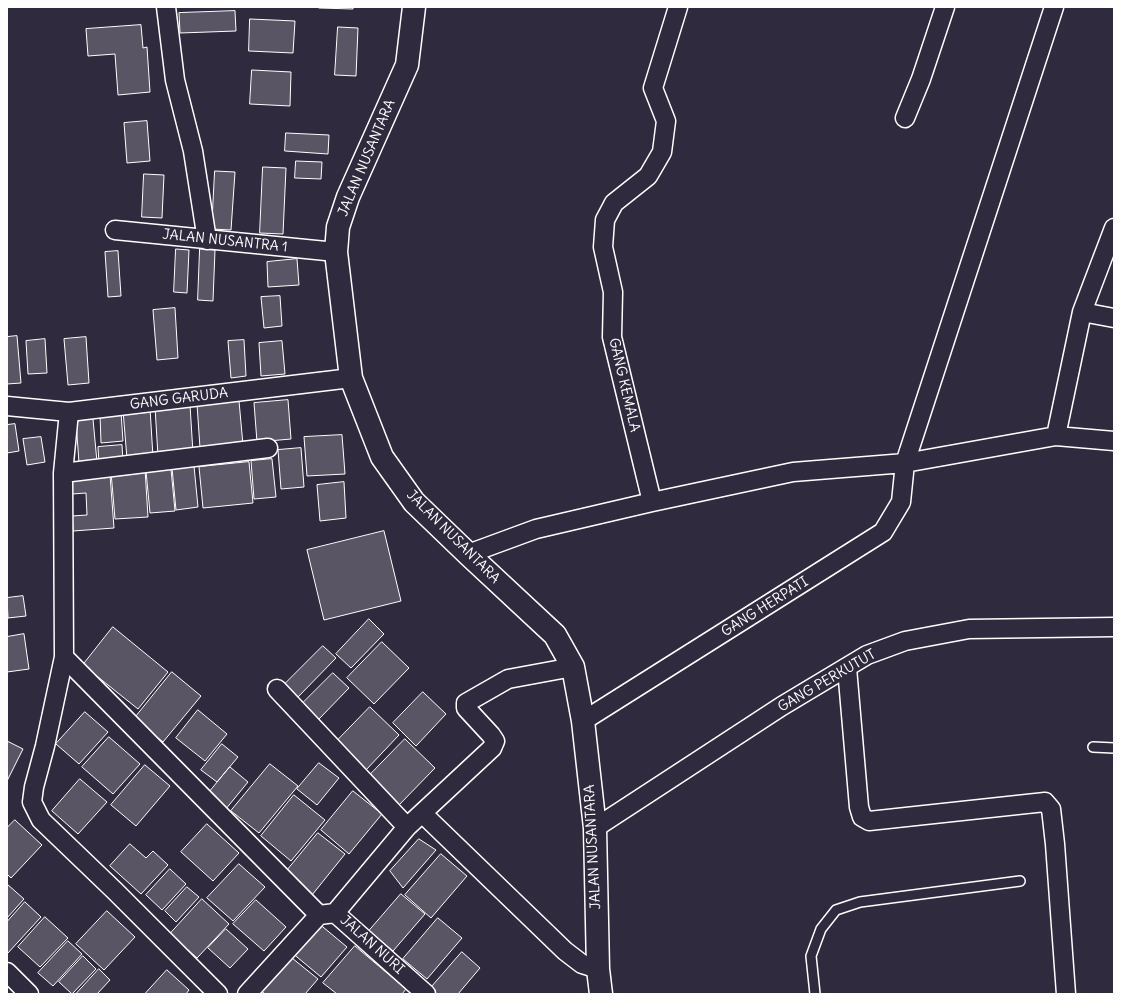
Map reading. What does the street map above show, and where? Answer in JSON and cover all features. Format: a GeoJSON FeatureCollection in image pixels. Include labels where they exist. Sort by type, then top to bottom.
{"type":"FeatureCollection","features":[{"type":"Feature","properties":{"kind":"street"},"geometry":{"type":"LineString","coordinates":[[166,7],[175,80],[193,151],[208,240]]}},
{"type":"Feature","properties":{"kind":"street","name":"JALAN NUSANTARA"},"geometry":{"type":"LineString","coordinates":[[414,7],[407,65],[348,197],[338,228],[336,252],[351,378],[382,457],[414,502],[555,635],[573,667],[584,722],[595,828],[598,969],[601,994]]}},
{"type":"Feature","properties":{"kind":"street","name":"GANG KEMALA"},"geometry":{"type":"LineString","coordinates":[[652,502],[612,337],[614,292],[603,247],[606,220],[614,203],[648,176],[662,152],[666,121],[653,88],[678,7]]}},
{"type":"Feature","properties":{"kind":"street"},"geometry":{"type":"LineString","coordinates":[[905,118],[921,79],[944,7]]}},
{"type":"Feature","properties":{"kind":"street","name":"GANG HERPATI"},"geometry":{"type":"LineString","coordinates":[[584,722],[883,532],[901,502],[905,463],[1054,7]]}},
{"type":"Feature","properties":{"kind":"street"},"geometry":{"type":"LineString","coordinates":[[1056,436],[1082,312],[1114,228]]}},
{"type":"Feature","properties":{"kind":"street","name":"JALAN NUSANTRA 1"},"geometry":{"type":"LineString","coordinates":[[115,230],[336,252]]}},
{"type":"Feature","properties":{"kind":"street"},"geometry":{"type":"LineString","coordinates":[[1082,312],[1114,318]]}},
{"type":"Feature","properties":{"kind":"street","name":"GANG GARUDA"},"geometry":{"type":"LineString","coordinates":[[7,406],[69,412],[351,378]]}},
{"type":"Feature","properties":{"kind":"street"},"geometry":{"type":"LineString","coordinates":[[69,412],[63,472],[64,657],[45,746],[34,787],[32,802],[41,820],[116,891],[218,994]]}},
{"type":"Feature","properties":{"kind":"street"},"geometry":{"type":"LineString","coordinates":[[468,554],[536,529],[652,502],[793,472],[905,463],[1056,436],[1114,442]]}},
{"type":"Feature","properties":{"kind":"street"},"geometry":{"type":"LineString","coordinates":[[63,472],[268,448]]}},
{"type":"Feature","properties":{"kind":"street","name":"GANG PERKUTUT"},"geometry":{"type":"LineString","coordinates":[[595,828],[782,706],[867,655],[905,640],[969,629],[1114,627]]}},
{"type":"Feature","properties":{"kind":"street","name":"JALAN NURI"},"geometry":{"type":"LineString","coordinates":[[64,657],[327,914],[426,994]]}},
{"type":"Feature","properties":{"kind":"street"},"geometry":{"type":"LineString","coordinates":[[247,994],[327,914],[407,827],[492,748],[495,741],[492,735],[466,708],[466,703],[508,679],[573,667]]}},
{"type":"Feature","properties":{"kind":"street"},"geometry":{"type":"LineString","coordinates":[[847,668],[859,807],[862,817],[869,821],[1045,802],[1051,809],[1066,994]]}},
{"type":"Feature","properties":{"kind":"street"},"geometry":{"type":"LineString","coordinates":[[277,689],[407,827]]}},
{"type":"Feature","properties":{"kind":"street"},"geometry":{"type":"LineString","coordinates":[[422,813],[565,951],[582,964],[598,969]]}},
{"type":"Feature","properties":{"kind":"street"},"geometry":{"type":"LineString","coordinates":[[7,972],[29,994]]}},
{"type":"Feature","properties":{"kind":"lane"},"geometry":{"type":"LineString","coordinates":[[1093,747],[1114,748]]}},
{"type":"Feature","properties":{"kind":"lane"},"geometry":{"type":"LineString","coordinates":[[816,994],[811,956],[821,929],[836,910],[860,902],[1020,881]]}},
{"type":"Feature","properties":{"kind":"building"},"geometry":{"type":"Polygon","coordinates":[[[353,7],[353,9],[319,8],[353,7]]]}},
{"type":"Feature","properties":{"kind":"building"},"geometry":{"type":"Polygon","coordinates":[[[235,11],[236,31],[180,33],[179,13],[235,11]]]}},
{"type":"Feature","properties":{"kind":"building"},"geometry":{"type":"Polygon","coordinates":[[[250,19],[295,21],[293,53],[249,51],[250,19]]]}},
{"type":"Feature","properties":{"kind":"building"},"geometry":{"type":"Polygon","coordinates":[[[141,25],[143,48],[147,47],[150,92],[118,95],[115,54],[88,56],[86,29],[141,25]]]}},
{"type":"Feature","properties":{"kind":"building"},"geometry":{"type":"Polygon","coordinates":[[[338,27],[358,28],[356,76],[335,75],[338,27]]]}},
{"type":"Feature","properties":{"kind":"building"},"geometry":{"type":"Polygon","coordinates":[[[252,70],[291,72],[290,106],[250,104],[252,70]]]}},
{"type":"Feature","properties":{"kind":"building"},"geometry":{"type":"Polygon","coordinates":[[[147,121],[150,161],[127,163],[124,123],[147,121]]]}},
{"type":"Feature","properties":{"kind":"building"},"geometry":{"type":"Polygon","coordinates":[[[286,133],[329,135],[328,154],[285,151],[286,133]]]}},
{"type":"Feature","properties":{"kind":"building"},"geometry":{"type":"Polygon","coordinates":[[[296,161],[322,162],[321,179],[295,178],[296,161]]]}},
{"type":"Feature","properties":{"kind":"building"},"geometry":{"type":"Polygon","coordinates":[[[263,167],[286,168],[283,234],[260,233],[263,167]]]}},
{"type":"Feature","properties":{"kind":"building"},"geometry":{"type":"Polygon","coordinates":[[[215,171],[235,172],[231,230],[212,229],[215,171]]]}},
{"type":"Feature","properties":{"kind":"building"},"geometry":{"type":"Polygon","coordinates":[[[144,174],[164,175],[162,218],[142,217],[144,174]]]}},
{"type":"Feature","properties":{"kind":"building"},"geometry":{"type":"Polygon","coordinates":[[[176,249],[189,250],[187,293],[174,292],[176,249]]]}},
{"type":"Feature","properties":{"kind":"building"},"geometry":{"type":"Polygon","coordinates":[[[200,249],[215,250],[213,301],[198,300],[200,249]]]}},
{"type":"Feature","properties":{"kind":"building"},"geometry":{"type":"Polygon","coordinates":[[[118,251],[121,296],[108,297],[105,252],[118,251]]]}},
{"type":"Feature","properties":{"kind":"building"},"geometry":{"type":"Polygon","coordinates":[[[297,259],[299,285],[268,287],[267,262],[297,259]]]}},
{"type":"Feature","properties":{"kind":"building"},"geometry":{"type":"Polygon","coordinates":[[[280,296],[282,326],[264,328],[261,297],[280,296]]]}},
{"type":"Feature","properties":{"kind":"building"},"geometry":{"type":"Polygon","coordinates":[[[175,308],[178,358],[157,360],[153,310],[175,308]]]}},
{"type":"Feature","properties":{"kind":"building"},"geometry":{"type":"Polygon","coordinates":[[[17,336],[21,383],[7,384],[7,337],[17,336]]]}},
{"type":"Feature","properties":{"kind":"building"},"geometry":{"type":"Polygon","coordinates":[[[86,337],[89,383],[68,385],[64,339],[86,337]]]}},
{"type":"Feature","properties":{"kind":"building"},"geometry":{"type":"Polygon","coordinates":[[[45,339],[47,373],[28,374],[26,341],[45,339]]]}},
{"type":"Feature","properties":{"kind":"building"},"geometry":{"type":"Polygon","coordinates":[[[244,340],[246,376],[231,378],[228,341],[244,340]]]}},
{"type":"Feature","properties":{"kind":"building"},"geometry":{"type":"Polygon","coordinates":[[[282,341],[285,374],[261,376],[259,343],[282,341]]]}},
{"type":"Feature","properties":{"kind":"building"},"geometry":{"type":"Polygon","coordinates":[[[288,400],[291,439],[257,442],[254,403],[288,400]]]}},
{"type":"Feature","properties":{"kind":"building"},"geometry":{"type":"Polygon","coordinates":[[[239,401],[243,445],[200,448],[197,404],[239,401]]]}},
{"type":"Feature","properties":{"kind":"building"},"geometry":{"type":"Polygon","coordinates":[[[190,405],[193,453],[158,456],[155,407],[190,405]]]}},
{"type":"Feature","properties":{"kind":"building"},"geometry":{"type":"Polygon","coordinates":[[[150,408],[153,457],[127,459],[123,410],[150,408]]]}},
{"type":"Feature","properties":{"kind":"building"},"geometry":{"type":"Polygon","coordinates":[[[121,412],[123,441],[101,443],[100,414],[121,412]]]}},
{"type":"Feature","properties":{"kind":"building"},"geometry":{"type":"Polygon","coordinates":[[[93,419],[97,462],[79,463],[76,421],[93,419]]]}},
{"type":"Feature","properties":{"kind":"building"},"geometry":{"type":"Polygon","coordinates":[[[15,424],[19,451],[7,453],[7,425],[15,424]]]}},
{"type":"Feature","properties":{"kind":"building"},"geometry":{"type":"Polygon","coordinates":[[[342,435],[345,474],[307,476],[304,437],[342,435]]]}},
{"type":"Feature","properties":{"kind":"building"},"geometry":{"type":"Polygon","coordinates":[[[41,437],[45,462],[27,465],[23,439],[41,437]]]}},
{"type":"Feature","properties":{"kind":"building"},"geometry":{"type":"Polygon","coordinates":[[[122,445],[123,462],[99,464],[98,447],[122,445]]]}},
{"type":"Feature","properties":{"kind":"building"},"geometry":{"type":"Polygon","coordinates":[[[301,448],[304,487],[281,489],[278,450],[301,448]]]}},
{"type":"Feature","properties":{"kind":"building"},"geometry":{"type":"Polygon","coordinates":[[[272,459],[276,497],[254,499],[251,461],[272,459]]]}},
{"type":"Feature","properties":{"kind":"building"},"geometry":{"type":"Polygon","coordinates":[[[249,462],[253,503],[203,508],[199,467],[249,462]]]}},
{"type":"Feature","properties":{"kind":"building"},"geometry":{"type":"Polygon","coordinates":[[[194,466],[198,507],[176,510],[172,468],[194,466]]]}},
{"type":"Feature","properties":{"kind":"building"},"geometry":{"type":"Polygon","coordinates":[[[145,469],[148,517],[115,519],[111,472],[145,469]]]}},
{"type":"Feature","properties":{"kind":"building"},"geometry":{"type":"Polygon","coordinates":[[[171,469],[175,511],[150,513],[146,471],[171,469]]]}},
{"type":"Feature","properties":{"kind":"building"},"geometry":{"type":"Polygon","coordinates":[[[110,475],[114,528],[73,531],[72,516],[87,515],[86,493],[72,494],[71,477],[110,475]]]}},
{"type":"Feature","properties":{"kind":"building"},"geometry":{"type":"Polygon","coordinates":[[[344,482],[346,518],[320,521],[317,485],[344,482]]]}},
{"type":"Feature","properties":{"kind":"building"},"geometry":{"type":"Polygon","coordinates":[[[384,531],[401,601],[324,620],[307,550],[384,531]]]}},
{"type":"Feature","properties":{"kind":"building"},"geometry":{"type":"Polygon","coordinates":[[[23,596],[26,616],[8,618],[7,598],[23,596]]]}},
{"type":"Feature","properties":{"kind":"building"},"geometry":{"type":"Polygon","coordinates":[[[369,619],[384,634],[351,668],[336,654],[369,619]]]}},
{"type":"Feature","properties":{"kind":"building"},"geometry":{"type":"Polygon","coordinates":[[[113,627],[168,672],[138,709],[83,665],[113,627]]]}},
{"type":"Feature","properties":{"kind":"building"},"geometry":{"type":"Polygon","coordinates":[[[24,634],[29,669],[7,672],[7,637],[24,634]]]}},
{"type":"Feature","properties":{"kind":"building"},"geometry":{"type":"Polygon","coordinates":[[[382,642],[409,668],[374,704],[347,678],[382,642]]]}},
{"type":"Feature","properties":{"kind":"building"},"geometry":{"type":"Polygon","coordinates":[[[323,646],[336,658],[297,698],[284,685],[323,646]]]}},
{"type":"Feature","properties":{"kind":"building"},"geometry":{"type":"Polygon","coordinates":[[[172,672],[201,696],[163,742],[134,719],[172,672]]]}},
{"type":"Feature","properties":{"kind":"building"},"geometry":{"type":"Polygon","coordinates":[[[333,673],[349,688],[319,719],[303,703],[333,673]]]}},
{"type":"Feature","properties":{"kind":"building"},"geometry":{"type":"Polygon","coordinates":[[[423,692],[446,714],[416,746],[393,723],[423,692]]]}},
{"type":"Feature","properties":{"kind":"building"},"geometry":{"type":"Polygon","coordinates":[[[370,707],[399,735],[365,771],[336,742],[370,707]]]}},
{"type":"Feature","properties":{"kind":"building"},"geometry":{"type":"Polygon","coordinates":[[[198,710],[227,734],[205,761],[176,738],[198,710]]]}},
{"type":"Feature","properties":{"kind":"building"},"geometry":{"type":"Polygon","coordinates":[[[85,712],[108,732],[79,764],[56,744],[85,712]]]}},
{"type":"Feature","properties":{"kind":"building"},"geometry":{"type":"Polygon","coordinates":[[[109,737],[140,764],[113,794],[82,767],[109,737]]]}},
{"type":"Feature","properties":{"kind":"building"},"geometry":{"type":"Polygon","coordinates":[[[405,739],[435,768],[398,806],[368,777],[405,739]]]}},
{"type":"Feature","properties":{"kind":"building"},"geometry":{"type":"Polygon","coordinates":[[[7,741],[23,749],[7,781],[7,741]]]}},
{"type":"Feature","properties":{"kind":"building"},"geometry":{"type":"Polygon","coordinates":[[[222,744],[238,757],[217,782],[201,770],[222,744]]]}},
{"type":"Feature","properties":{"kind":"building"},"geometry":{"type":"Polygon","coordinates":[[[319,763],[339,778],[317,805],[297,789],[319,763]]]}},
{"type":"Feature","properties":{"kind":"building"},"geometry":{"type":"Polygon","coordinates":[[[270,764],[298,786],[259,833],[231,811],[270,764]]]}},
{"type":"Feature","properties":{"kind":"building"},"geometry":{"type":"Polygon","coordinates":[[[145,765],[170,786],[136,826],[111,805],[145,765]]]}},
{"type":"Feature","properties":{"kind":"building"},"geometry":{"type":"Polygon","coordinates":[[[230,767],[248,782],[225,810],[207,795],[230,767]]]}},
{"type":"Feature","properties":{"kind":"building"},"geometry":{"type":"Polygon","coordinates":[[[80,779],[107,802],[78,834],[52,811],[80,779]]]}},
{"type":"Feature","properties":{"kind":"building"},"geometry":{"type":"Polygon","coordinates":[[[353,791],[382,814],[349,854],[321,830],[353,791]]]}},
{"type":"Feature","properties":{"kind":"building"},"geometry":{"type":"Polygon","coordinates":[[[294,795],[325,820],[291,861],[261,836],[294,795]]]}},
{"type":"Feature","properties":{"kind":"building"},"geometry":{"type":"Polygon","coordinates":[[[15,820],[42,845],[11,878],[7,874],[7,828],[15,820]]]}},
{"type":"Feature","properties":{"kind":"building"},"geometry":{"type":"Polygon","coordinates":[[[207,824],[239,853],[213,881],[181,852],[207,824]]]}},
{"type":"Feature","properties":{"kind":"building"},"geometry":{"type":"Polygon","coordinates":[[[318,833],[345,854],[312,895],[285,873],[318,833]]]}},
{"type":"Feature","properties":{"kind":"building"},"geometry":{"type":"Polygon","coordinates":[[[419,839],[436,850],[403,888],[390,871],[419,839]]]}},
{"type":"Feature","properties":{"kind":"building"},"geometry":{"type":"Polygon","coordinates":[[[130,844],[146,858],[153,851],[168,865],[141,894],[110,866],[130,844]]]}},
{"type":"Feature","properties":{"kind":"building"},"geometry":{"type":"Polygon","coordinates":[[[441,854],[467,876],[431,918],[405,895],[441,854]]]}},
{"type":"Feature","properties":{"kind":"building"},"geometry":{"type":"Polygon","coordinates":[[[239,864],[265,887],[233,921],[207,898],[239,864]]]}},
{"type":"Feature","properties":{"kind":"building"},"geometry":{"type":"Polygon","coordinates":[[[170,869],[186,884],[162,910],[146,895],[170,869]]]}},
{"type":"Feature","properties":{"kind":"building"},"geometry":{"type":"Polygon","coordinates":[[[7,884],[24,899],[7,918],[7,884]]]}},
{"type":"Feature","properties":{"kind":"building"},"geometry":{"type":"Polygon","coordinates":[[[187,887],[199,897],[176,922],[165,911],[187,887]]]}},
{"type":"Feature","properties":{"kind":"building"},"geometry":{"type":"Polygon","coordinates":[[[401,894],[425,914],[393,951],[369,931],[401,894]]]}},
{"type":"Feature","properties":{"kind":"building"},"geometry":{"type":"Polygon","coordinates":[[[202,899],[229,924],[197,958],[170,934],[202,899]]]}},
{"type":"Feature","properties":{"kind":"building"},"geometry":{"type":"Polygon","coordinates":[[[256,900],[286,927],[264,951],[233,924],[256,900]]]}},
{"type":"Feature","properties":{"kind":"building"},"geometry":{"type":"Polygon","coordinates":[[[25,902],[41,917],[7,954],[7,922],[25,902]]]}},
{"type":"Feature","properties":{"kind":"building"},"geometry":{"type":"Polygon","coordinates":[[[107,911],[135,937],[104,970],[76,944],[107,911]]]}},
{"type":"Feature","properties":{"kind":"building"},"geometry":{"type":"Polygon","coordinates":[[[45,917],[68,938],[40,967],[18,947],[45,917]]]}},
{"type":"Feature","properties":{"kind":"building"},"geometry":{"type":"Polygon","coordinates":[[[438,918],[462,938],[427,979],[403,959],[438,918]]]}},
{"type":"Feature","properties":{"kind":"building"},"geometry":{"type":"Polygon","coordinates":[[[317,922],[347,947],[321,977],[291,952],[317,922]]]}},
{"type":"Feature","properties":{"kind":"building"},"geometry":{"type":"Polygon","coordinates":[[[226,929],[248,949],[230,968],[208,948],[226,929]]]}},
{"type":"Feature","properties":{"kind":"building"},"geometry":{"type":"Polygon","coordinates":[[[68,941],[82,954],[53,986],[38,973],[68,941]]]}},
{"type":"Feature","properties":{"kind":"building"},"geometry":{"type":"Polygon","coordinates":[[[355,946],[406,989],[402,994],[337,994],[323,983],[355,946]]]}},
{"type":"Feature","properties":{"kind":"building"},"geometry":{"type":"Polygon","coordinates":[[[462,952],[480,968],[458,994],[434,994],[429,990],[462,952]]]}},
{"type":"Feature","properties":{"kind":"building"},"geometry":{"type":"Polygon","coordinates":[[[287,954],[318,979],[305,994],[265,994],[258,988],[287,954]]]}},
{"type":"Feature","properties":{"kind":"building"},"geometry":{"type":"Polygon","coordinates":[[[83,956],[96,969],[72,994],[59,982],[83,956]]]}},
{"type":"Feature","properties":{"kind":"building"},"geometry":{"type":"Polygon","coordinates":[[[99,969],[110,980],[97,994],[76,994],[99,969]]]}},
{"type":"Feature","properties":{"kind":"building"},"geometry":{"type":"Polygon","coordinates":[[[167,970],[189,990],[186,994],[145,994],[167,970]]]}}]}
